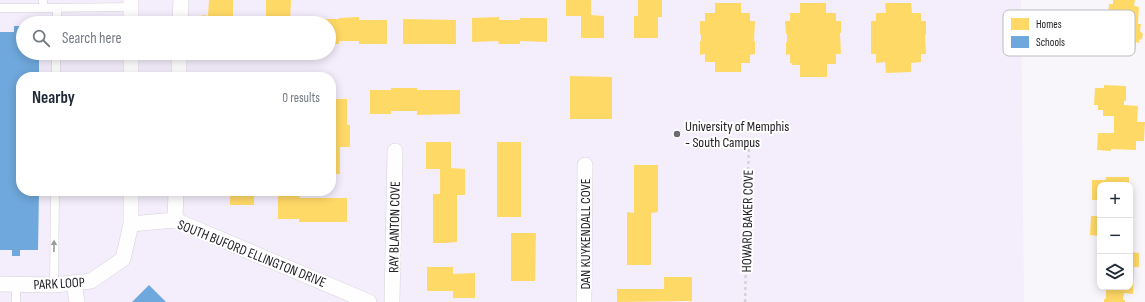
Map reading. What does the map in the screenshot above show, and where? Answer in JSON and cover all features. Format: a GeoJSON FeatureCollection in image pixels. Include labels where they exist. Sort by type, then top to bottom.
{"type":"FeatureCollection","features":[{"type":"Feature","properties":{"kind":"street"},"geometry":{"type":"LineString","coordinates":[[180,16],[181,0]]}},
{"type":"Feature","properties":{"kind":"street"},"geometry":{"type":"LineString","coordinates":[[131,3],[131,16]]}},
{"type":"Feature","properties":{"kind":"street"},"geometry":{"type":"LineString","coordinates":[[131,60],[131,72]]}},
{"type":"Feature","properties":{"kind":"street"},"geometry":{"type":"LineString","coordinates":[[179,60],[179,72]]}},
{"type":"Feature","properties":{"kind":"street","name":"RAY BLANTON COVE"},"geometry":{"type":"LineString","coordinates":[[392,302],[395,151]]}},
{"type":"Feature","properties":{"kind":"street","name":"DAN KUYKENDALL COVE"},"geometry":{"type":"LineString","coordinates":[[584,302],[585,165]]}},
{"type":"Feature","properties":{"kind":"street","name":"PARK LOOP"},"geometry":{"type":"LineString","coordinates":[[0,284],[54,285],[91,281],[123,259],[131,224],[131,196]]}},
{"type":"Feature","properties":{"kind":"street"},"geometry":{"type":"LineString","coordinates":[[175,220],[176,196]]}},
{"type":"Feature","properties":{"kind":"street","name":"SOUTH BUFORD ELLINGTON DRIVE"},"geometry":{"type":"LineString","coordinates":[[131,224],[175,220],[370,302]]}},
{"type":"Feature","properties":{"kind":"street"},"geometry":{"type":"LineString","coordinates":[[74,283],[77,302]]}},
{"type":"Feature","properties":{"kind":"lane"},"geometry":{"type":"LineString","coordinates":[[0,8],[43,4],[57,8],[131,3]]}},
{"type":"Feature","properties":{"kind":"lane"},"geometry":{"type":"LineString","coordinates":[[56,16],[57,8]]}},
{"type":"Feature","properties":{"kind":"lane"},"geometry":{"type":"LineString","coordinates":[[56,60],[56,72]]}},
{"type":"Feature","properties":{"kind":"lane"},"geometry":{"type":"LineString","coordinates":[[54,285],[55,196]]}},
{"type":"Feature","properties":{"kind":"lane"},"geometry":{"type":"LineString","coordinates":[[16,284],[16,302]]}},
{"type":"Feature","properties":{"kind":"path","name":"HOWARD BAKER COVE"},"geometry":{"type":"LineString","coordinates":[[745,302],[749,141]]}},
{"type":"Feature","properties":{"kind":"shaded area","name":"University of Memphis - South Campus"},"geometry":{"type":"Polygon","coordinates":[[[0,0],[1021,0],[1021,10],[1003,10],[1003,56],[1022,56],[1024,302],[0,302],[0,0]]]}},
{"type":"Feature","properties":{"kind":"building: Homes"},"geometry":{"type":"Polygon","coordinates":[[[209,0],[233,0],[233,16],[208,16],[209,0]]]}},
{"type":"Feature","properties":{"kind":"building: Homes"},"geometry":{"type":"Polygon","coordinates":[[[266,0],[291,0],[290,16],[266,16],[266,0]]]}},
{"type":"Feature","properties":{"kind":"building: Homes"},"geometry":{"type":"Polygon","coordinates":[[[566,0],[591,0],[591,15],[604,16],[604,38],[581,38],[581,16],[566,16],[566,0]]]}},
{"type":"Feature","properties":{"kind":"building: Homes"},"geometry":{"type":"Polygon","coordinates":[[[638,0],[662,0],[662,17],[658,17],[658,38],[634,38],[634,16],[638,16],[638,0]]]}},
{"type":"Feature","properties":{"kind":"building: Homes"},"geometry":{"type":"Polygon","coordinates":[[[1113,0],[1135,0],[1134,6],[1139,7],[1138,24],[1141,24],[1140,31],[1143,34],[1142,39],[1139,40],[1139,43],[1136,42],[1135,53],[1135,10],[1108,10],[1109,4],[1113,4],[1113,0]]]}},
{"type":"Feature","properties":{"kind":"building: Homes"},"geometry":{"type":"Polygon","coordinates":[[[715,3],[741,3],[741,13],[750,13],[750,21],[755,21],[755,54],[750,55],[750,63],[741,63],[741,72],[715,72],[715,62],[705,62],[705,54],[700,55],[700,21],[705,21],[705,13],[715,13],[715,3]]]}},
{"type":"Feature","properties":{"kind":"building: Homes"},"geometry":{"type":"Polygon","coordinates":[[[800,3],[826,3],[826,13],[836,13],[836,21],[841,21],[841,54],[836,54],[836,64],[827,64],[827,77],[800,77],[800,65],[792,65],[792,63],[790,63],[790,54],[786,55],[787,34],[785,21],[790,21],[790,13],[800,13],[800,3]]]}},
{"type":"Feature","properties":{"kind":"building: Homes"},"geometry":{"type":"Polygon","coordinates":[[[885,3],[911,3],[912,13],[921,13],[921,21],[926,21],[926,54],[921,54],[921,62],[911,63],[911,72],[886,73],[885,62],[876,63],[876,54],[871,54],[871,21],[876,21],[876,13],[886,13],[885,3]]]}},
{"type":"Feature","properties":{"kind":"building: Homes"},"geometry":{"type":"Polygon","coordinates":[[[359,17],[359,20],[387,20],[387,44],[359,44],[359,41],[339,41],[339,44],[336,44],[336,19],[359,17]]]}},
{"type":"Feature","properties":{"kind":"building: Homes"},"geometry":{"type":"Polygon","coordinates":[[[499,17],[499,20],[547,18],[547,42],[520,41],[520,44],[499,44],[498,41],[472,42],[472,18],[499,17]]]}},
{"type":"Feature","properties":{"kind":"building: Homes"},"geometry":{"type":"Polygon","coordinates":[[[403,19],[456,20],[456,44],[403,44],[403,19]]]}},
{"type":"Feature","properties":{"kind":"building: Homes"},"geometry":{"type":"Polygon","coordinates":[[[570,76],[612,77],[612,119],[570,119],[570,76]]]}},
{"type":"Feature","properties":{"kind":"building: Homes"},"geometry":{"type":"Polygon","coordinates":[[[1104,85],[1126,86],[1126,101],[1124,101],[1124,105],[1138,106],[1137,122],[1145,122],[1144,141],[1136,141],[1136,150],[1097,150],[1098,133],[1114,133],[1114,116],[1103,116],[1103,110],[1098,110],[1098,105],[1094,105],[1095,88],[1104,88],[1104,85]]]}},
{"type":"Feature","properties":{"kind":"building: Homes"},"geometry":{"type":"Polygon","coordinates":[[[391,88],[417,88],[417,90],[460,90],[460,114],[417,115],[417,111],[391,111],[391,114],[370,114],[370,90],[391,90],[391,88]]]}},
{"type":"Feature","properties":{"kind":"building: Homes"},"geometry":{"type":"Polygon","coordinates":[[[336,99],[347,99],[347,125],[350,125],[350,147],[340,147],[340,174],[336,174],[336,99]]]}},
{"type":"Feature","properties":{"kind":"building: Homes"},"geometry":{"type":"Polygon","coordinates":[[[426,142],[451,142],[451,168],[465,169],[465,195],[457,195],[457,242],[433,243],[433,194],[440,194],[440,169],[426,169],[426,142]]]}},
{"type":"Feature","properties":{"kind":"building: Homes"},"geometry":{"type":"Polygon","coordinates":[[[497,142],[521,142],[521,217],[497,217],[497,142]]]}},
{"type":"Feature","properties":{"kind":"building: Homes"},"geometry":{"type":"Polygon","coordinates":[[[634,165],[658,165],[658,212],[651,213],[651,265],[627,265],[627,212],[634,213],[634,165]]]}},
{"type":"Feature","properties":{"kind":"building: Homes"},"geometry":{"type":"Polygon","coordinates":[[[1106,177],[1129,177],[1129,182],[1097,182],[1097,200],[1092,200],[1092,180],[1106,180],[1106,177]]]}},
{"type":"Feature","properties":{"kind":"building: Homes"},"geometry":{"type":"Polygon","coordinates":[[[230,196],[254,196],[254,205],[230,205],[230,196]]]}},
{"type":"Feature","properties":{"kind":"building: Homes"},"geometry":{"type":"Polygon","coordinates":[[[278,196],[299,196],[300,198],[347,198],[347,222],[299,222],[299,219],[278,219],[278,196]]]}},
{"type":"Feature","properties":{"kind":"building: Homes"},"geometry":{"type":"Polygon","coordinates":[[[1091,216],[1097,216],[1097,236],[1090,235],[1091,216]]]}},
{"type":"Feature","properties":{"kind":"building: Homes"},"geometry":{"type":"Polygon","coordinates":[[[511,233],[536,233],[535,281],[511,281],[511,233]]]}},
{"type":"Feature","properties":{"kind":"building: Homes"},"geometry":{"type":"Polygon","coordinates":[[[1133,252],[1139,253],[1139,267],[1134,267],[1133,294],[1124,293],[1123,300],[1125,300],[1125,302],[1104,302],[1104,299],[1106,299],[1106,290],[1133,290],[1133,252]]]}},
{"type":"Feature","properties":{"kind":"building: Homes"},"geometry":{"type":"Polygon","coordinates":[[[427,267],[453,267],[453,274],[475,273],[475,298],[453,298],[453,291],[427,291],[427,267]]]}},
{"type":"Feature","properties":{"kind":"building: Homes"},"geometry":{"type":"Polygon","coordinates":[[[664,277],[692,277],[692,301],[617,302],[617,289],[664,289],[664,277]]]}},
{"type":"Feature","properties":{"kind":"building: Schools"},"geometry":{"type":"Polygon","coordinates":[[[14,26],[16,26],[16,60],[39,60],[39,72],[16,72],[16,196],[39,196],[38,250],[20,250],[20,256],[12,256],[12,250],[0,250],[0,32],[14,32],[14,26]]]}},
{"type":"Feature","properties":{"kind":"building: Schools"},"geometry":{"type":"Polygon","coordinates":[[[149,285],[166,302],[132,302],[149,285]]]}},
{"type":"Feature","properties":{"kind":"place","name":"University of Memphis - South Campus"},"geometry":{"type":"Point","coordinates":[677,134]}}]}
